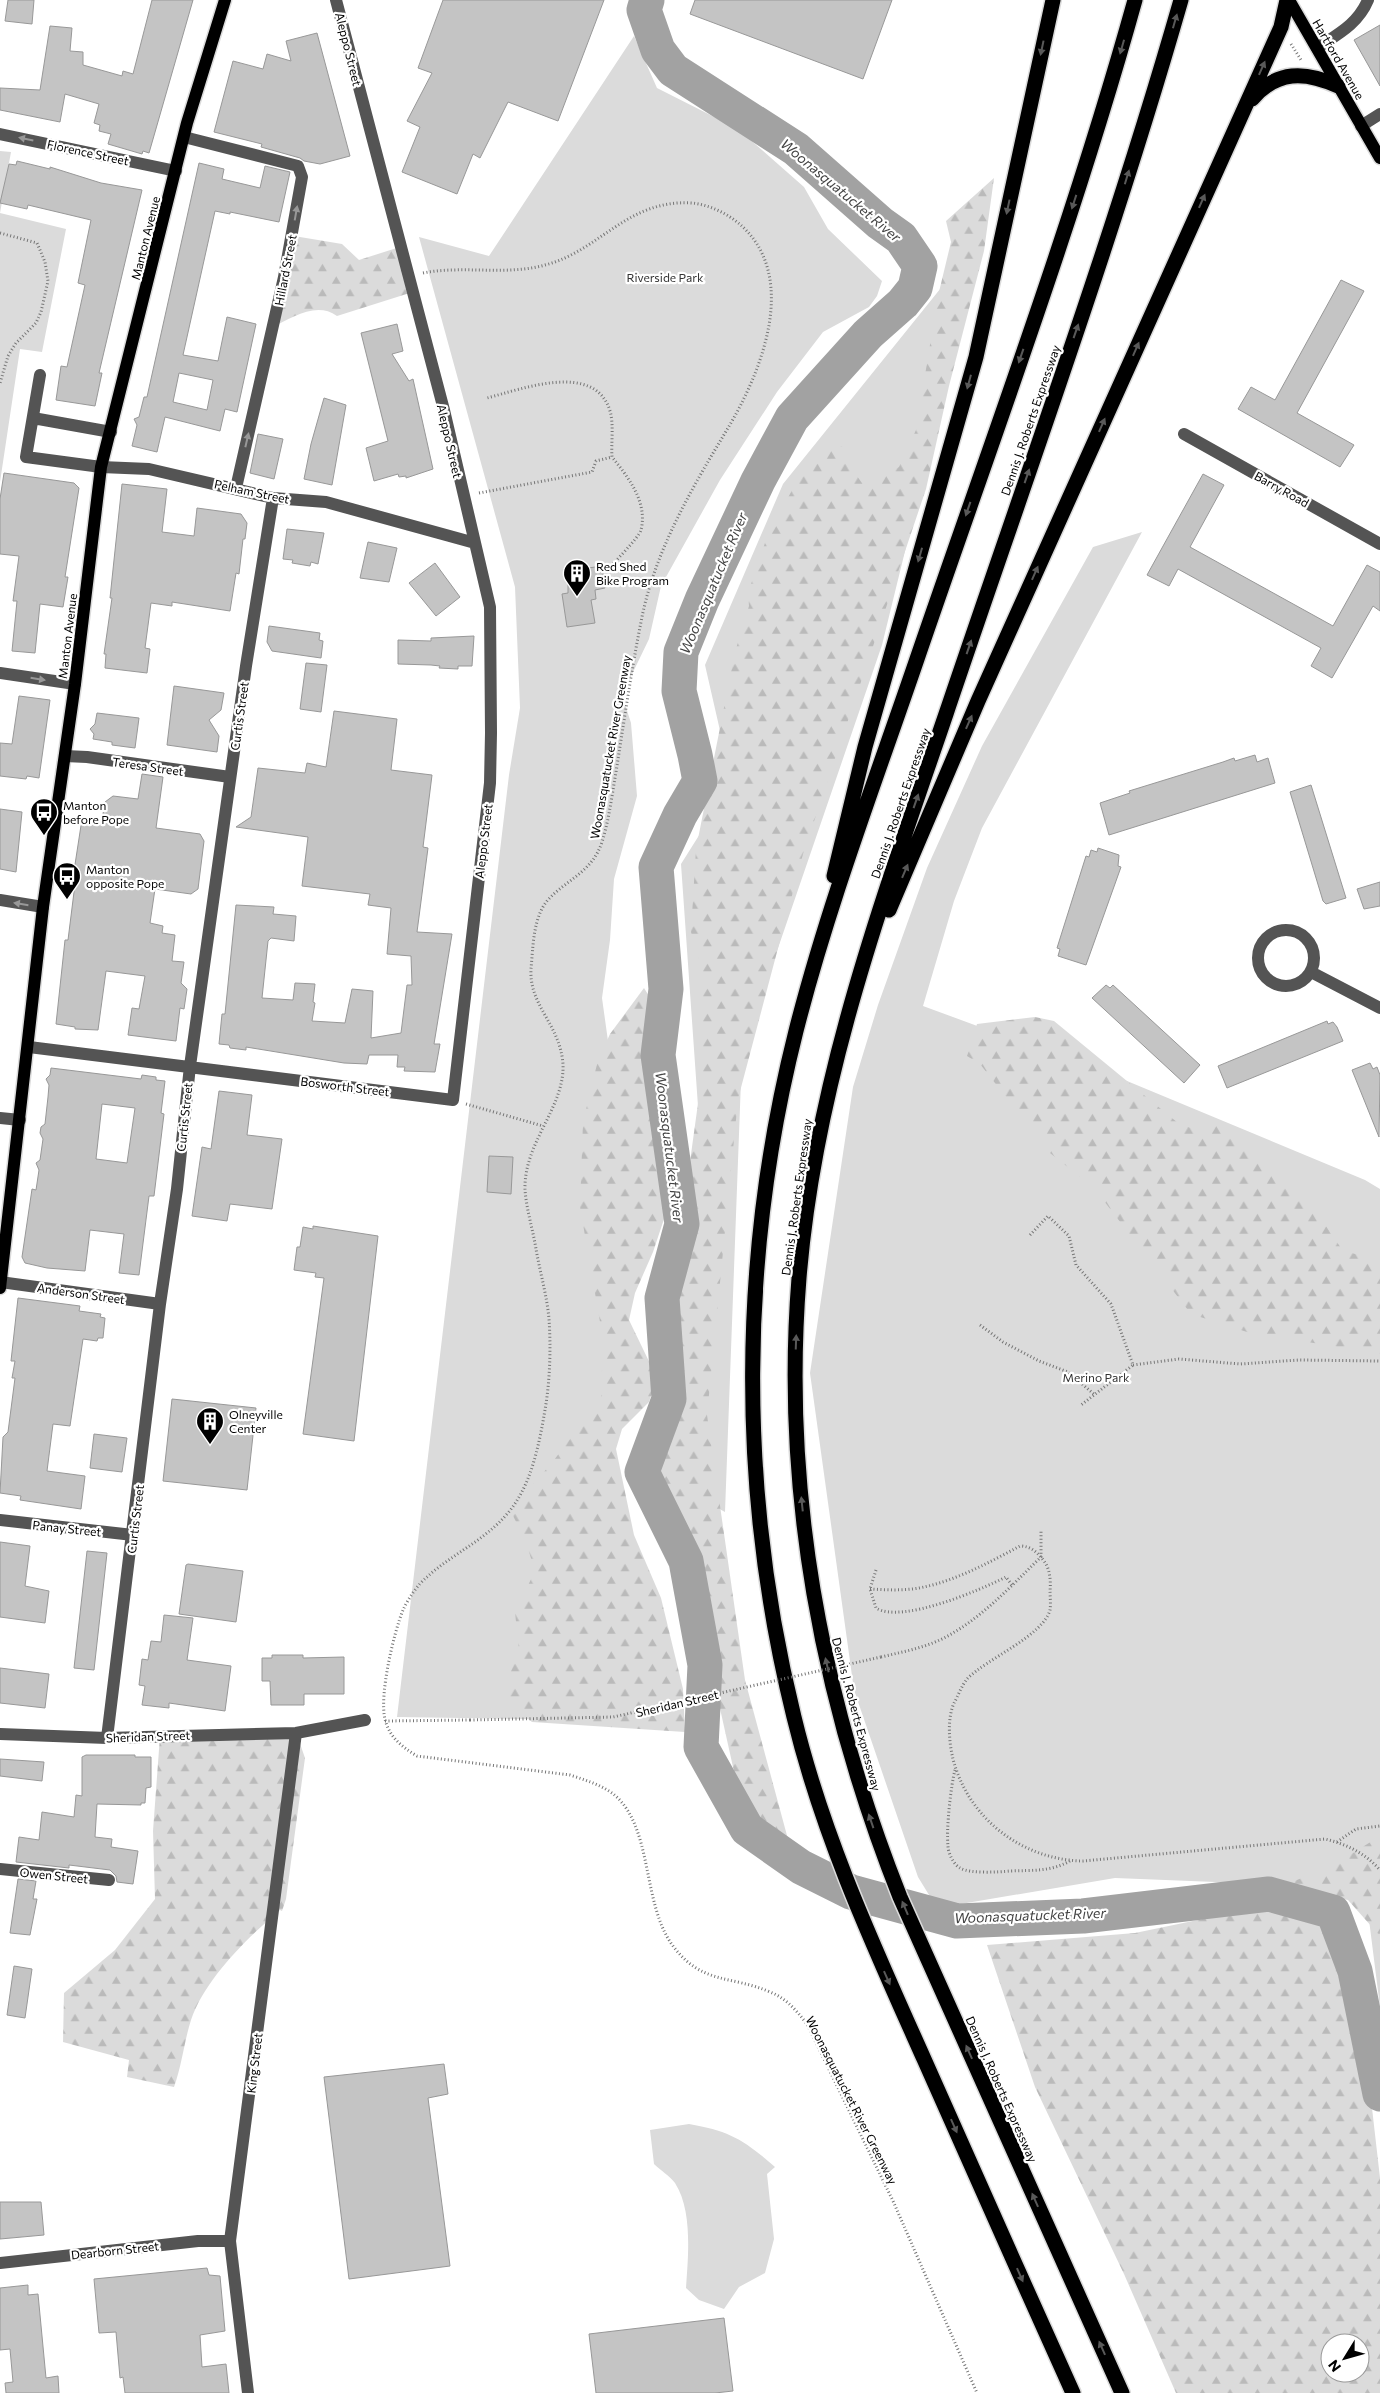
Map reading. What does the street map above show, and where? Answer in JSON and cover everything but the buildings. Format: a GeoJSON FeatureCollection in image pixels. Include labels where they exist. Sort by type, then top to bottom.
{"type":"FeatureCollection","features":[{"type":"Feature","properties":{"kind":"highway"},"geometry":{"type":"LineString","coordinates":[[1052,0],[976,357],[858,771],[814,966],[788,1063],[766,1180],[754,1289],[752,1399],[758,1510],[773,1618],[796,1725],[835,1853],[868,1933],[1073,2393]]}},
{"type":"Feature","properties":{"kind":"highway"},"geometry":{"type":"LineString","coordinates":[[814,966],[900,706],[1060,243],[1104,109],[1135,0]]}},
{"type":"Feature","properties":{"kind":"highway","name":"Dennis J. Roberts Expressway"},"geometry":{"type":"LineString","coordinates":[[1122,2393],[923,1948],[888,1866],[853,1764],[826,1660],[808,1557],[800,1486],[796,1415],[797,1309],[807,1212],[826,1099],[852,997],[1102,253],[1181,0]]}},
{"type":"Feature","properties":{"kind":"highway"},"geometry":{"type":"LineString","coordinates":[[852,997],[982,693],[1281,27],[1288,0]]}},
{"type":"Feature","properties":{"kind":"highway"},"geometry":{"type":"LineString","coordinates":[[1242,113],[1259,91],[1279,78],[1303,76],[1338,86]]}},
{"type":"Feature","properties":{"kind":"main road","name":"Manton Avenue"},"geometry":{"type":"LineString","coordinates":[[0,1285],[29,1047],[43,907],[76,684],[101,467],[184,137],[226,0]]}},
{"type":"Feature","properties":{"kind":"main road","name":"Hartford Avenue"},"geometry":{"type":"LineString","coordinates":[[1288,0],[1379,155]]}},
{"type":"Feature","properties":{"kind":"street","name":"Aleppo Street"},"geometry":{"type":"LineString","coordinates":[[336,0],[444,410],[490,607],[492,650],[490,783],[453,1100]]}},
{"type":"Feature","properties":{"kind":"street"},"geometry":{"type":"LineString","coordinates":[[1317,48],[1353,24],[1363,11],[1368,0]]}},
{"type":"Feature","properties":{"kind":"street"},"geometry":{"type":"LineString","coordinates":[[1361,126],[1380,114]]}},
{"type":"Feature","properties":{"kind":"street","name":"Florence Street"},"geometry":{"type":"LineString","coordinates":[[0,134],[176,171]]}},
{"type":"Feature","properties":{"kind":"street","name":"Hillard Street"},"geometry":{"type":"LineString","coordinates":[[184,137],[298,166],[302,177],[284,277],[236,488]]}},
{"type":"Feature","properties":{"kind":"street"},"geometry":{"type":"LineString","coordinates":[[40,375],[33,418],[111,432]]}},
{"type":"Feature","properties":{"kind":"street","name":"Pelham Street"},"geometry":{"type":"LineString","coordinates":[[33,418],[26,457],[101,467],[150,469],[273,498],[326,502],[475,543]]}},
{"type":"Feature","properties":{"kind":"street","name":"Barry Road"},"geometry":{"type":"LineString","coordinates":[[1184,434],[1380,544]]}},
{"type":"Feature","properties":{"kind":"street","name":"Curtis Street"},"geometry":{"type":"LineString","coordinates":[[107,1738],[160,1304],[177,1189],[190,1066],[230,777],[273,498]]}},
{"type":"Feature","properties":{"kind":"street"},"geometry":{"type":"LineString","coordinates":[[0,673],[76,684]]}},
{"type":"Feature","properties":{"kind":"street","name":"Teresa Street"},"geometry":{"type":"LineString","coordinates":[[65,756],[87,757],[230,777]]}},
{"type":"Feature","properties":{"kind":"street"},"geometry":{"type":"LineString","coordinates":[[0,900],[43,907]]}},
{"type":"Feature","properties":{"kind":"street"},"geometry":{"type":"LineString","coordinates":[[1280,931],[1298,933],[1309,941],[1313,950],[1314,958],[1311,972],[1305,979],[1293,986],[1280,986],[1271,982],[1264,976],[1259,963],[1262,945],[1268,937],[1280,931]]}},
{"type":"Feature","properties":{"kind":"street"},"geometry":{"type":"LineString","coordinates":[[1311,972],[1380,1008]]}},
{"type":"Feature","properties":{"kind":"street","name":"Bosworth Street"},"geometry":{"type":"LineString","coordinates":[[29,1047],[453,1100]]}},
{"type":"Feature","properties":{"kind":"street"},"geometry":{"type":"LineString","coordinates":[[0,1118],[20,1120]]}},
{"type":"Feature","properties":{"kind":"street","name":"Anderson Street"},"geometry":{"type":"LineString","coordinates":[[0,1285],[160,1304]]}},
{"type":"Feature","properties":{"kind":"street","name":"Panay Street"},"geometry":{"type":"LineString","coordinates":[[0,1520],[133,1535]]}},
{"type":"Feature","properties":{"kind":"street","name":"Sheridan Street"},"geometry":{"type":"LineString","coordinates":[[0,1734],[107,1738],[296,1732],[366,1720]]}},
{"type":"Feature","properties":{"kind":"street","name":"King Street"},"geometry":{"type":"LineString","coordinates":[[248,2393],[230,2241],[296,1732]]}},
{"type":"Feature","properties":{"kind":"street","name":"Owen Street"},"geometry":{"type":"LineString","coordinates":[[0,1869],[109,1880]]}},
{"type":"Feature","properties":{"kind":"street","name":"Dearborn Street"},"geometry":{"type":"LineString","coordinates":[[0,2263],[198,2241],[230,2241]]}},
{"type":"Feature","properties":{"kind":"path"},"geometry":{"type":"LineString","coordinates":[[1287,37],[1305,67]]}},
{"type":"Feature","properties":{"kind":"path","name":"Woonasquatucket River Greenway"},"geometry":{"type":"LineString","coordinates":[[408,276],[444,269],[521,270],[540,267],[559,261],[646,208],[666,204],[698,204],[718,210],[735,220],[748,232],[758,244],[767,269],[771,291],[766,344],[756,371],[742,404],[703,470],[666,544],[641,617],[614,781],[600,850],[590,864],[571,882],[547,900],[536,925],[531,976],[533,993],[553,1026],[560,1042],[563,1066],[561,1088],[533,1149],[525,1188],[549,1319],[548,1390],[540,1436],[523,1490],[508,1513],[477,1542],[425,1578],[404,1607],[389,1664],[384,1699],[385,1721],[397,1744],[417,1756],[570,1775],[593,1782],[613,1794],[635,1822],[658,1919],[672,1946],[686,1961],[703,1974],[770,1992],[791,2004],[807,2024],[893,2201],[977,2393]]}},
{"type":"Feature","properties":{"kind":"path"},"geometry":{"type":"LineString","coordinates":[[0,233],[37,243],[45,262],[48,281],[36,323],[16,343],[8,356],[0,383]]}},
{"type":"Feature","properties":{"kind":"path"},"geometry":{"type":"LineString","coordinates":[[488,398],[540,384],[582,383],[598,390],[610,411],[612,457],[628,477],[641,504],[640,532],[606,572]]}},
{"type":"Feature","properties":{"kind":"path"},"geometry":{"type":"LineString","coordinates":[[463,496],[592,472],[596,461],[612,457]]}},
{"type":"Feature","properties":{"kind":"path"},"geometry":{"type":"LineString","coordinates":[[453,1100],[543,1126]]}},
{"type":"Feature","properties":{"kind":"path"},"geometry":{"type":"LineString","coordinates":[[1030,1234],[1048,1216],[1069,1236],[1076,1265],[1111,1304],[1133,1365]]}},
{"type":"Feature","properties":{"kind":"path"},"geometry":{"type":"LineString","coordinates":[[980,1324],[1003,1342],[1039,1361],[1068,1372],[1095,1395]]}},
{"type":"Feature","properties":{"kind":"path"},"geometry":{"type":"LineString","coordinates":[[1081,1405],[1133,1365],[1179,1359],[1240,1364],[1299,1360],[1380,1361]]}},
{"type":"Feature","properties":{"kind":"path"},"geometry":{"type":"LineString","coordinates":[[1041,1530],[1041,1557]]}},
{"type":"Feature","properties":{"kind":"path"},"geometry":{"type":"LineString","coordinates":[[870,1589],[894,1590],[924,1587],[949,1579],[1020,1546],[1028,1546],[1048,1566],[1050,1610],[1036,1630],[966,1680],[953,1705],[950,1724],[950,1746],[955,1769],[965,1792],[980,1814],[1002,1833],[1024,1848],[1049,1857],[1070,1860],[1325,1839],[1337,1842],[1358,1852],[1380,1870]]}},
{"type":"Feature","properties":{"kind":"path","name":"Sheridan Street"},"geometry":{"type":"LineString","coordinates":[[385,1721],[613,1717],[913,1650],[943,1638],[978,1617],[1041,1557]]}},
{"type":"Feature","properties":{"kind":"path"},"geometry":{"type":"LineString","coordinates":[[876,1570],[870,1589],[876,1608],[882,1612],[902,1611],[941,1604],[1006,1577],[1012,1584]]}},
{"type":"Feature","properties":{"kind":"path"},"geometry":{"type":"LineString","coordinates":[[955,1769],[950,1787],[952,1798],[948,1847],[952,1860],[958,1868],[998,1872],[1040,1870],[1056,1868],[1070,1860]]}},
{"type":"Feature","properties":{"kind":"path"},"geometry":{"type":"LineString","coordinates":[[1337,1842],[1356,1829],[1380,1826]]}},
{"type":"Feature","properties":{"kind":"green space","name":"Riverside Park"},"geometry":{"type":"Polygon","coordinates":[[[634,36],[657,88],[738,129],[804,187],[828,229],[882,281],[877,296],[869,307],[823,332],[777,392],[720,480],[661,586],[649,639],[622,695],[631,723],[637,796],[614,879],[610,940],[602,998],[608,1041],[604,1417],[657,1721],[397,1717],[509,775],[520,708],[515,587],[419,237],[489,256],[634,36]]]}},
{"type":"Feature","properties":{"kind":"green space"},"geometry":{"type":"Polygon","coordinates":[[[0,151],[11,152],[0,213],[0,151]]]}},
{"type":"Feature","properties":{"kind":"green space"},"geometry":{"type":"Polygon","coordinates":[[[994,178],[984,251],[949,386],[926,489],[803,854],[738,1099],[707,1415],[745,1680],[789,1843],[772,1832],[755,1816],[737,1785],[709,1659],[661,1511],[659,1442],[666,1399],[668,1322],[699,1096],[703,1034],[703,973],[691,932],[696,849],[735,652],[749,606],[748,593],[768,534],[796,483],[837,445],[849,449],[857,476],[864,486],[899,467],[916,430],[938,296],[951,242],[946,221],[994,178]]]}},
{"type":"Feature","properties":{"kind":"green space"},"geometry":{"type":"Polygon","coordinates":[[[0,213],[66,229],[42,352],[20,349],[0,482],[0,213]]]}},
{"type":"Feature","properties":{"kind":"green space"},"geometry":{"type":"Polygon","coordinates":[[[294,236],[342,244],[359,260],[403,246],[416,291],[337,316],[321,310],[304,313],[271,328],[294,236]]]}},
{"type":"Feature","properties":{"kind":"green space"},"geometry":{"type":"Polygon","coordinates":[[[982,237],[882,645],[742,1053],[725,1512],[664,1479],[705,1206],[681,864],[732,783],[705,665],[783,484],[982,237]]]}},
{"type":"Feature","properties":{"kind":"green space","name":"Merino Park"},"geometry":{"type":"Polygon","coordinates":[[[1142,532],[982,828],[954,901],[923,1006],[1127,1081],[1365,1180],[1380,1189],[1380,2007],[1365,1888],[1115,1878],[937,1908],[918,1877],[854,1690],[810,1373],[853,1087],[878,1005],[927,868],[982,746],[1093,547],[1142,532]]]}},
{"type":"Feature","properties":{"kind":"green space"},"geometry":{"type":"Polygon","coordinates":[[[644,988],[662,1017],[667,1056],[662,1145],[667,1210],[653,1252],[635,1293],[629,1320],[657,1378],[649,1402],[622,1429],[616,1449],[634,1535],[661,1598],[683,1689],[685,1732],[532,1722],[514,1707],[505,1705],[509,1676],[519,1651],[515,1612],[535,1571],[525,1539],[510,1510],[551,1464],[601,1398],[603,1339],[580,1207],[583,1122],[598,1060],[610,1034],[644,988]]]}},
{"type":"Feature","properties":{"kind":"green space"},"geometry":{"type":"Polygon","coordinates":[[[1035,1017],[1054,1021],[1178,1123],[1196,1130],[1218,1122],[1305,1195],[1343,1251],[1380,1260],[1380,1354],[1247,1332],[1191,1314],[1094,1188],[1050,1153],[980,1064],[967,1056],[977,1024],[1035,1017]]]}},
{"type":"Feature","properties":{"kind":"green space"},"geometry":{"type":"Polygon","coordinates":[[[297,1735],[305,1758],[286,1899],[282,1911],[280,1910],[241,1946],[206,1989],[191,2020],[174,2087],[127,2077],[129,2060],[63,2042],[64,1993],[115,1950],[155,1899],[153,1831],[160,1736],[297,1735]]]}},
{"type":"Feature","properties":{"kind":"green space"},"geometry":{"type":"Polygon","coordinates":[[[1380,1836],[1380,1936],[1348,1900],[1282,1886],[1334,1865],[1380,1836]]]}},
{"type":"Feature","properties":{"kind":"green space"},"geometry":{"type":"Polygon","coordinates":[[[1265,1906],[1291,1907],[1328,1923],[1342,1944],[1360,2003],[1380,2178],[1380,2393],[1176,2393],[1124,2274],[1035,2087],[987,1945],[1135,1933],[1265,1906]]]}},
{"type":"Feature","properties":{"kind":"green space"},"geometry":{"type":"Polygon","coordinates":[[[689,2124],[715,2130],[736,2138],[775,2167],[767,2174],[774,2239],[765,2273],[739,2287],[724,2309],[699,2300],[686,2288],[688,2234],[685,2207],[675,2183],[654,2164],[650,2130],[689,2124]]]}},
{"type":"Feature","properties":{"kind":"waterway","name":"Woonasquatucket River"},"geometry":{"type":"LineString","coordinates":[[647,0],[644,10],[658,50],[673,70],[796,149],[880,223],[901,238],[920,266],[915,288],[903,303],[868,334],[792,418],[758,481],[702,600],[681,652],[679,691],[700,781],[680,815],[656,867],[666,989],[658,1055],[682,1224],[662,1298],[669,1399],[642,1472],[686,1561],[705,1665],[701,1747],[747,1829],[801,1867],[851,1892],[957,1921],[1083,1916],[1269,1894],[1333,1912],[1355,1971],[1380,2094]]}},
{"type":"Feature","properties":{"kind":"place","name":"Red Shed Bike Program"},"geometry":{"type":"Point","coordinates":[577,597]}},
{"type":"Feature","properties":{"kind":"place","name":"Manton before Pope"},"geometry":{"type":"Point","coordinates":[44,836]}},
{"type":"Feature","properties":{"kind":"place","name":"Manton opposite Pope"},"geometry":{"type":"Point","coordinates":[67,900]}},
{"type":"Feature","properties":{"kind":"place","name":"Olneyville Center"},"geometry":{"type":"Point","coordinates":[210,1445]}}]}
